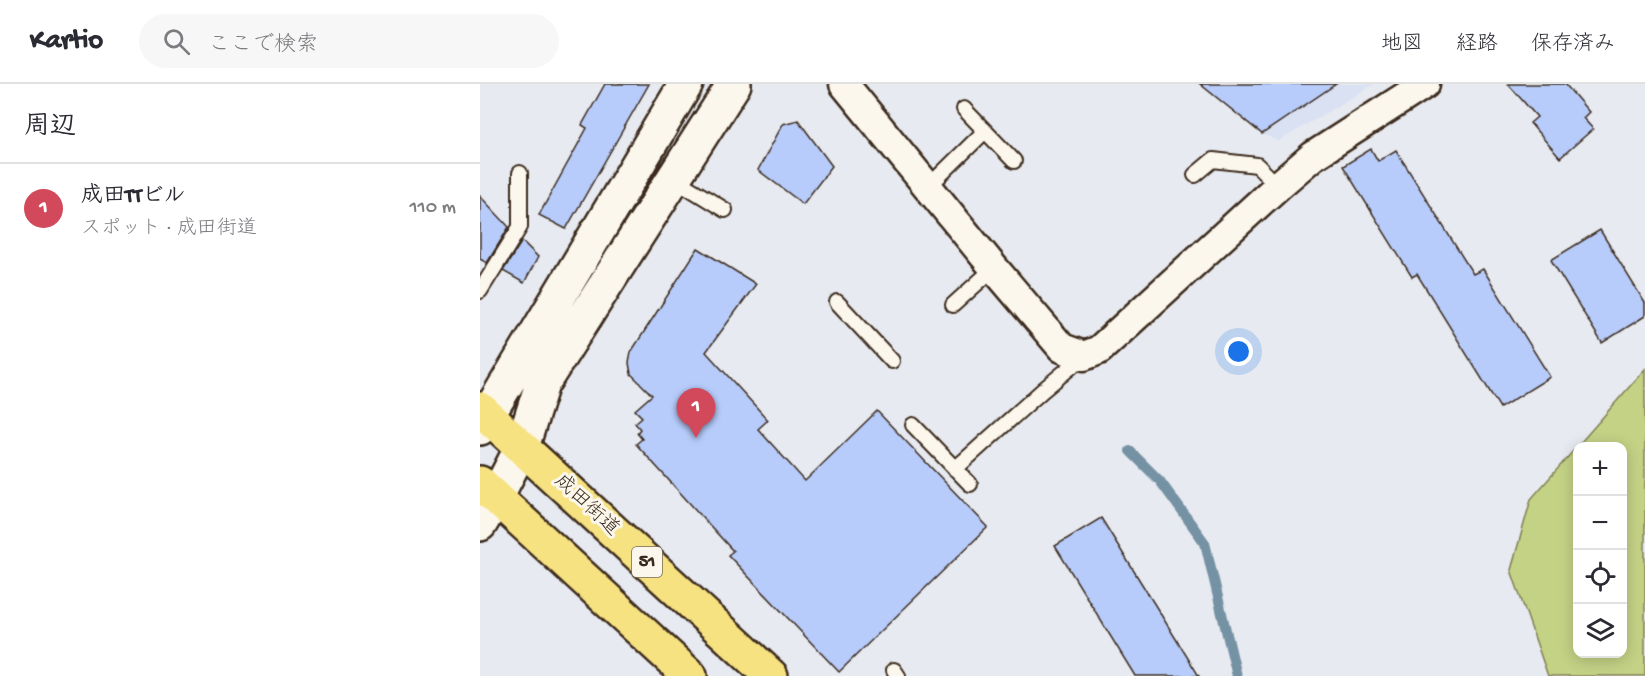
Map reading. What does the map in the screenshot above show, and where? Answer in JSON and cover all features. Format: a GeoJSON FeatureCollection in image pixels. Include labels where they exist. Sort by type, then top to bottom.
{"type":"FeatureCollection","features":[{"type":"Feature","properties":{"kind":"highway","name":"成田街道"},"geometry":{"type":"LineString","coordinates":[[482,417],[522,447],[771,676]]}},
{"type":"Feature","properties":{"kind":"highway"},"geometry":{"type":"LineString","coordinates":[[485,502],[690,676]]}},
{"type":"Feature","properties":{"kind":"street"},"geometry":{"type":"LineString","coordinates":[[482,417],[686,84]]}},
{"type":"Feature","properties":{"kind":"street"},"geometry":{"type":"LineString","coordinates":[[485,502],[522,447],[542,384],[734,84]]}},
{"type":"Feature","properties":{"kind":"street"},"geometry":{"type":"LineString","coordinates":[[844,84],[902,170],[928,187],[994,268],[1045,316],[1062,348],[1084,356],[1099,350],[1313,156],[1425,84]]}},
{"type":"Feature","properties":{"kind":"lane"},"geometry":{"type":"LineString","coordinates":[[964,109],[1014,161]]}},
{"type":"Feature","properties":{"kind":"lane"},"geometry":{"type":"LineString","coordinates":[[928,187],[985,131]]}},
{"type":"Feature","properties":{"kind":"lane"},"geometry":{"type":"LineString","coordinates":[[1195,175],[1213,160],[1257,165],[1278,186]]}},
{"type":"Feature","properties":{"kind":"lane"},"geometry":{"type":"LineString","coordinates":[[480,291],[520,227],[520,172]]}},
{"type":"Feature","properties":{"kind":"lane"},"geometry":{"type":"LineString","coordinates":[[673,178],[724,210]]}},
{"type":"Feature","properties":{"kind":"lane"},"geometry":{"type":"LineString","coordinates":[[953,305],[994,268]]}},
{"type":"Feature","properties":{"kind":"lane"},"geometry":{"type":"LineString","coordinates":[[837,302],[892,361]]}},
{"type":"Feature","properties":{"kind":"lane"},"geometry":{"type":"LineString","coordinates":[[955,469],[1084,356]]}},
{"type":"Feature","properties":{"kind":"lane"},"geometry":{"type":"LineString","coordinates":[[913,425],[970,484]]}},
{"type":"Feature","properties":{"kind":"shaded area"},"geometry":{"type":"Polygon","coordinates":[[[1200,84],[1374,84],[1279,141],[1262,134],[1200,84]]]}},
{"type":"Feature","properties":{"kind":"green space"},"geometry":{"type":"Polygon","coordinates":[[[1645,369],[1645,676],[1548,676],[1511,570],[1531,499],[1573,451],[1573,658],[1627,658],[1627,442],[1581,442],[1645,369]]]}},
{"type":"Feature","properties":{"kind":"building"},"geometry":{"type":"Polygon","coordinates":[[[605,84],[649,84],[566,229],[539,215],[587,128],[582,125],[605,84]]]}},
{"type":"Feature","properties":{"kind":"building"},"geometry":{"type":"Polygon","coordinates":[[[1200,84],[1336,84],[1262,134],[1200,84]]]}},
{"type":"Feature","properties":{"kind":"building"},"geometry":{"type":"Polygon","coordinates":[[[1508,84],[1565,84],[1589,112],[1583,118],[1593,129],[1560,158],[1530,123],[1537,117],[1508,84]]]}},
{"type":"Feature","properties":{"kind":"building"},"geometry":{"type":"Polygon","coordinates":[[[798,120],[832,166],[803,204],[758,170],[783,124],[798,120]]]}},
{"type":"Feature","properties":{"kind":"building"},"geometry":{"type":"Polygon","coordinates":[[[1371,149],[1378,161],[1396,150],[1473,274],[1483,269],[1550,377],[1500,408],[1417,274],[1412,277],[1343,166],[1371,149]]]}},
{"type":"Feature","properties":{"kind":"building"},"geometry":{"type":"Polygon","coordinates":[[[480,196],[509,227],[487,263],[480,259],[480,196]]]}},
{"type":"Feature","properties":{"kind":"building"},"geometry":{"type":"Polygon","coordinates":[[[1600,230],[1645,303],[1645,316],[1602,343],[1551,260],[1600,230]]]}},
{"type":"Feature","properties":{"kind":"building"},"geometry":{"type":"Polygon","coordinates":[[[522,241],[538,257],[524,283],[503,271],[522,241]]]}},
{"type":"Feature","properties":{"kind":"building"},"geometry":{"type":"Polygon","coordinates":[[[698,248],[756,284],[706,352],[768,420],[758,429],[805,481],[877,411],[988,527],[839,672],[728,555],[733,551],[636,444],[642,439],[637,433],[640,429],[635,423],[642,417],[635,410],[652,395],[631,374],[629,363],[631,352],[698,248]]]}},
{"type":"Feature","properties":{"kind":"building"},"geometry":{"type":"Polygon","coordinates":[[[1101,518],[1199,676],[1135,676],[1055,546],[1101,518]]]}},
{"type":"Feature","properties":{"kind":"waterway"},"geometry":{"type":"LineString","coordinates":[[1130,451],[1160,481],[1205,543],[1237,676]]}},
{"type":"Feature","properties":{"kind":"place","name":"成田TTビル"},"geometry":{"type":"Point","coordinates":[696,438]}}]}
